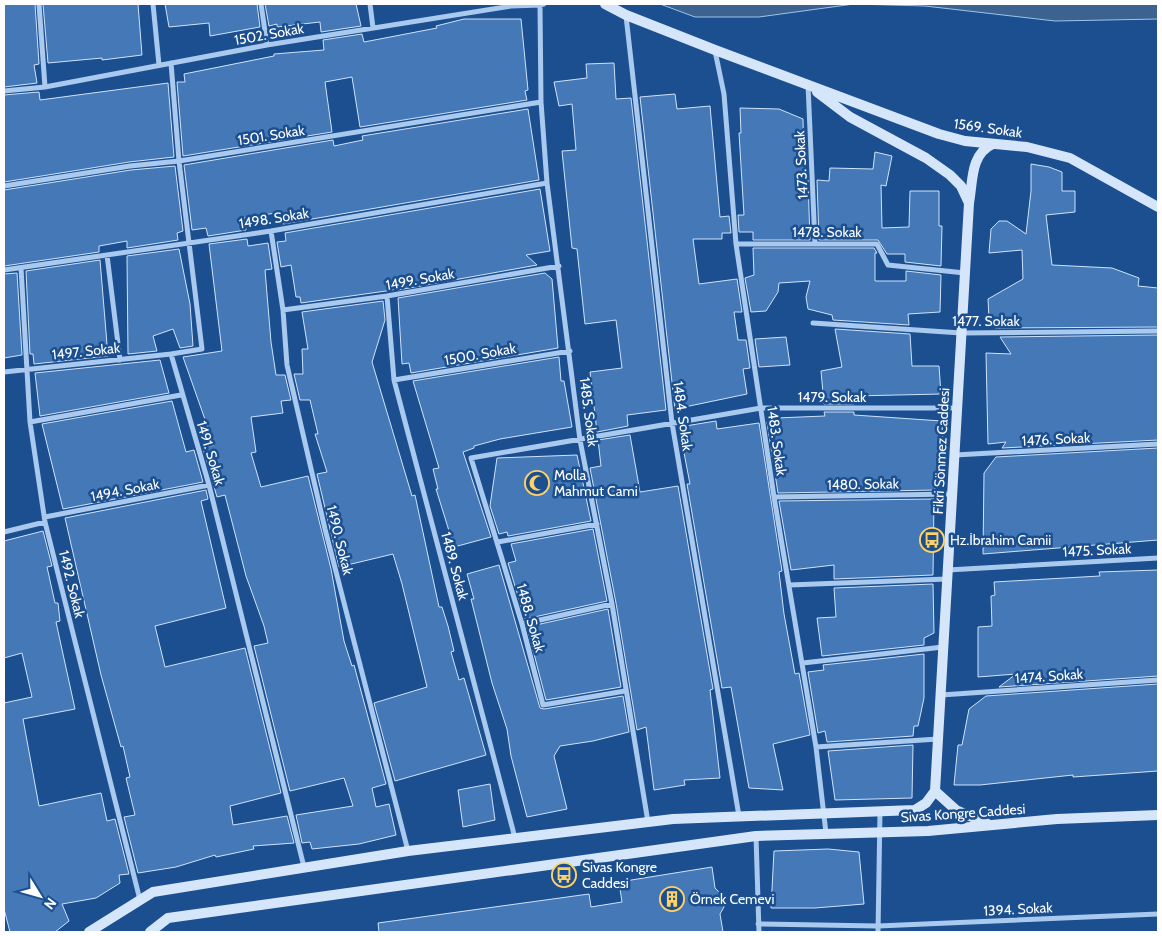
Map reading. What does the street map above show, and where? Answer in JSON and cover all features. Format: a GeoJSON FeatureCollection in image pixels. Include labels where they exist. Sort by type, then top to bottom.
{"type":"FeatureCollection","features":[{"type":"Feature","properties":{"kind":"main road","name":"1569. Sokak"},"geometry":{"type":"LineString","coordinates":[[606,4],[626,15],[715,50],[939,134],[966,141],[1027,147],[1070,158],[1158,207]]}},
{"type":"Feature","properties":{"kind":"main road","name":"1569. Sokak"},"geometry":{"type":"LineString","coordinates":[[808,85],[850,116],[926,158],[950,175],[960,186],[969,203]]}},
{"type":"Feature","properties":{"kind":"main road","name":"Fikri Sönmez Caddesi"},"geometry":{"type":"LineString","coordinates":[[935,790],[969,203],[976,160],[983,148],[993,144]]}},
{"type":"Feature","properties":{"kind":"main road","name":"Sivas Kongre Caddesi"},"geometry":{"type":"LineString","coordinates":[[89,932],[153,892],[408,851],[648,822],[739,816],[915,810],[926,803],[935,790]]}},
{"type":"Feature","properties":{"kind":"main road"},"geometry":{"type":"LineString","coordinates":[[935,790],[956,810],[991,825]]}},
{"type":"Feature","properties":{"kind":"main road","name":"Sivas Kongre Caddesi"},"geometry":{"type":"LineString","coordinates":[[150,932],[168,918],[756,836],[880,833],[1143,814],[1158,815]]}},
{"type":"Feature","properties":{"kind":"street"},"geometry":{"type":"LineString","coordinates":[[39,4],[45,87]]}},
{"type":"Feature","properties":{"kind":"street"},"geometry":{"type":"LineString","coordinates":[[153,4],[159,65]]}},
{"type":"Feature","properties":{"kind":"street"},"geometry":{"type":"LineString","coordinates":[[261,4],[267,45]]}},
{"type":"Feature","properties":{"kind":"street"},"geometry":{"type":"LineString","coordinates":[[370,4],[374,28]]}},
{"type":"Feature","properties":{"kind":"street","name":"1502. Sokak"},"geometry":{"type":"LineString","coordinates":[[4,91],[45,87],[267,45],[511,6],[542,4]]}},
{"type":"Feature","properties":{"kind":"street","name":"1485. Sokak"},"geometry":{"type":"LineString","coordinates":[[542,4],[541,102],[547,183],[570,350],[580,440],[612,604],[648,822]]}},
{"type":"Feature","properties":{"kind":"street","name":"1484. Sokak"},"geometry":{"type":"LineString","coordinates":[[626,15],[672,423],[739,816]]}},
{"type":"Feature","properties":{"kind":"street","name":"1483. Sokak"},"geometry":{"type":"LineString","coordinates":[[715,50],[724,94],[736,244],[774,497],[816,747],[826,833]]}},
{"type":"Feature","properties":{"kind":"street"},"geometry":{"type":"LineString","coordinates":[[171,64],[179,161],[202,349],[171,354]]}},
{"type":"Feature","properties":{"kind":"street","name":"1473. Sokak"},"geometry":{"type":"LineString","coordinates":[[808,85],[815,243]]}},
{"type":"Feature","properties":{"kind":"street","name":"1501. Sokak"},"geometry":{"type":"LineString","coordinates":[[4,186],[130,166],[179,161],[541,102]]}},
{"type":"Feature","properties":{"kind":"street","name":"1498. Sokak"},"geometry":{"type":"LineString","coordinates":[[4,270],[271,231],[547,183]]}},
{"type":"Feature","properties":{"kind":"street","name":"1490. Sokak"},"geometry":{"type":"LineString","coordinates":[[271,231],[283,310],[287,365],[322,519],[408,851]]}},
{"type":"Feature","properties":{"kind":"street","name":"1478. Sokak"},"geometry":{"type":"LineString","coordinates":[[736,244],[877,244],[888,265],[965,274]]}},
{"type":"Feature","properties":{"kind":"street"},"geometry":{"type":"LineString","coordinates":[[107,256],[120,360]]}},
{"type":"Feature","properties":{"kind":"street","name":"1499. Sokak"},"geometry":{"type":"LineString","coordinates":[[283,310],[387,296],[559,266]]}},
{"type":"Feature","properties":{"kind":"street","name":"1492. Sokak"},"geometry":{"type":"LineString","coordinates":[[21,268],[25,369],[30,422],[45,519],[140,900]]}},
{"type":"Feature","properties":{"kind":"street","name":"1489. Sokak"},"geometry":{"type":"LineString","coordinates":[[387,296],[394,380],[515,838]]}},
{"type":"Feature","properties":{"kind":"street","name":"1477. Sokak"},"geometry":{"type":"LineString","coordinates":[[813,323],[961,333],[1158,331]]}},
{"type":"Feature","properties":{"kind":"street","name":"1500. Sokak"},"geometry":{"type":"LineString","coordinates":[[394,380],[570,350]]}},
{"type":"Feature","properties":{"kind":"street","name":"1497. Sokak"},"geometry":{"type":"LineString","coordinates":[[4,372],[171,354]]}},
{"type":"Feature","properties":{"kind":"street","name":"1491. Sokak"},"geometry":{"type":"LineString","coordinates":[[171,354],[181,395],[209,485],[304,869]]}},
{"type":"Feature","properties":{"kind":"street"},"geometry":{"type":"LineString","coordinates":[[30,422],[181,395]]}},
{"type":"Feature","properties":{"kind":"street","name":"1479. Sokak"},"geometry":{"type":"LineString","coordinates":[[471,458],[761,408],[957,408]]}},
{"type":"Feature","properties":{"kind":"street","name":"1476. Sokak"},"geometry":{"type":"LineString","coordinates":[[954,455],[1158,444]]}},
{"type":"Feature","properties":{"kind":"street","name":"1488. Sokak"},"geometry":{"type":"LineString","coordinates":[[471,458],[522,624],[543,705],[625,691]]}},
{"type":"Feature","properties":{"kind":"street","name":"1494. Sokak"},"geometry":{"type":"LineString","coordinates":[[4,532],[45,519],[209,485]]}},
{"type":"Feature","properties":{"kind":"street","name":"1480. Sokak"},"geometry":{"type":"LineString","coordinates":[[774,497],[952,494]]}},
{"type":"Feature","properties":{"kind":"street"},"geometry":{"type":"LineString","coordinates":[[498,542],[597,524]]}},
{"type":"Feature","properties":{"kind":"street","name":"1475. Sokak"},"geometry":{"type":"LineString","coordinates":[[790,586],[1158,558]]}},
{"type":"Feature","properties":{"kind":"street"},"geometry":{"type":"LineString","coordinates":[[522,624],[612,604]]}},
{"type":"Feature","properties":{"kind":"street"},"geometry":{"type":"LineString","coordinates":[[803,662],[943,647]]}},
{"type":"Feature","properties":{"kind":"street","name":"1474. Sokak"},"geometry":{"type":"LineString","coordinates":[[940,695],[1158,680]]}},
{"type":"Feature","properties":{"kind":"street"},"geometry":{"type":"LineString","coordinates":[[816,747],[938,739]]}},
{"type":"Feature","properties":{"kind":"street"},"geometry":{"type":"LineString","coordinates":[[878,929],[880,812]]}},
{"type":"Feature","properties":{"kind":"street"},"geometry":{"type":"LineString","coordinates":[[756,836],[759,932]]}},
{"type":"Feature","properties":{"kind":"street","name":"1394. Sokak"},"geometry":{"type":"LineString","coordinates":[[758,924],[878,929],[1158,914]]}},
{"type":"Feature","properties":{"kind":"water"},"geometry":{"type":"Polygon","coordinates":[[[660,4],[854,4],[759,17],[695,17],[660,4]]]}},
{"type":"Feature","properties":{"kind":"water"},"geometry":{"type":"Polygon","coordinates":[[[854,4],[1158,4],[1158,19],[1055,21],[925,6],[854,4]]]}},
{"type":"Feature","properties":{"kind":"building"},"geometry":{"type":"Polygon","coordinates":[[[4,4],[35,4],[39,64],[34,65],[37,83],[4,87],[4,4]]]}},
{"type":"Feature","properties":{"kind":"building"},"geometry":{"type":"Polygon","coordinates":[[[43,4],[138,4],[142,55],[102,60],[102,58],[48,63],[43,4]]]}},
{"type":"Feature","properties":{"kind":"building"},"geometry":{"type":"Polygon","coordinates":[[[165,4],[257,4],[260,27],[210,36],[209,23],[169,27],[165,4]]]}},
{"type":"Feature","properties":{"kind":"building"},"geometry":{"type":"Polygon","coordinates":[[[265,4],[356,4],[361,26],[321,32],[320,22],[277,27],[277,24],[269,26],[265,4]]]}},
{"type":"Feature","properties":{"kind":"building"},"geometry":{"type":"Polygon","coordinates":[[[464,19],[521,19],[528,90],[525,91],[527,100],[360,127],[352,77],[325,82],[332,132],[183,156],[177,82],[185,82],[184,74],[274,56],[274,54],[324,50],[323,40],[362,34],[364,42],[437,28],[436,26],[464,19]]]}},
{"type":"Feature","properties":{"kind":"building"},"geometry":{"type":"Polygon","coordinates":[[[614,63],[616,99],[631,98],[666,410],[627,415],[628,426],[597,432],[590,372],[622,368],[616,320],[585,324],[577,249],[572,248],[562,151],[576,150],[572,104],[559,106],[554,82],[587,78],[586,64],[614,63]]]}},
{"type":"Feature","properties":{"kind":"building"},"geometry":{"type":"Polygon","coordinates":[[[168,83],[174,157],[129,162],[4,182],[4,95],[39,92],[40,100],[168,83]]]}},
{"type":"Feature","properties":{"kind":"building"},"geometry":{"type":"Polygon","coordinates":[[[675,94],[677,109],[710,106],[720,217],[729,216],[731,233],[722,233],[722,239],[693,239],[699,284],[737,279],[742,312],[734,312],[738,340],[746,340],[750,368],[743,369],[747,394],[675,409],[640,97],[675,94]]]}},
{"type":"Feature","properties":{"kind":"building"},"geometry":{"type":"Polygon","coordinates":[[[740,108],[779,109],[803,119],[804,180],[808,180],[810,240],[753,240],[753,232],[739,232],[738,215],[744,215],[739,133],[741,133],[740,108]]]}},
{"type":"Feature","properties":{"kind":"building"},"geometry":{"type":"Polygon","coordinates":[[[528,109],[539,180],[283,224],[282,212],[244,218],[246,230],[208,236],[206,228],[192,230],[184,165],[333,140],[334,146],[363,140],[362,136],[528,109]]]}},
{"type":"Feature","properties":{"kind":"building"},"geometry":{"type":"Polygon","coordinates":[[[875,152],[892,156],[886,186],[881,185],[882,228],[909,227],[910,191],[939,191],[939,226],[942,226],[941,266],[905,262],[905,254],[887,254],[878,240],[819,240],[817,180],[829,181],[830,168],[873,169],[875,152]]]}},
{"type":"Feature","properties":{"kind":"building"},"geometry":{"type":"Polygon","coordinates":[[[1031,164],[1049,167],[1062,172],[1062,191],[1075,191],[1075,212],[1046,215],[1052,265],[1112,268],[1139,278],[1138,286],[1158,288],[1158,327],[995,328],[989,319],[988,299],[1023,279],[1022,250],[989,253],[991,229],[999,221],[1007,221],[1026,234],[1031,191],[1031,164]]]}},
{"type":"Feature","properties":{"kind":"building"},"geometry":{"type":"Polygon","coordinates":[[[175,166],[183,231],[177,233],[178,240],[127,248],[127,241],[99,246],[99,252],[4,266],[4,190],[131,170],[175,166]]]}},
{"type":"Feature","properties":{"kind":"building"},"geometry":{"type":"Polygon","coordinates":[[[540,189],[550,251],[526,255],[537,265],[398,290],[397,277],[393,290],[301,303],[300,297],[296,297],[291,265],[281,267],[277,242],[286,241],[285,233],[540,189]]]}},
{"type":"Feature","properties":{"kind":"building"},"geometry":{"type":"Polygon","coordinates":[[[247,239],[248,246],[268,243],[272,269],[265,270],[271,342],[276,375],[285,375],[291,400],[281,401],[283,413],[251,417],[256,452],[251,453],[261,487],[308,476],[331,569],[344,641],[352,666],[354,665],[386,784],[372,788],[376,807],[389,804],[396,835],[359,844],[312,849],[310,842],[302,843],[296,815],[353,806],[344,778],[290,791],[254,646],[268,643],[264,626],[246,576],[225,495],[217,497],[203,448],[214,445],[183,357],[222,351],[209,244],[247,239]]]}},
{"type":"Feature","properties":{"kind":"building"},"geometry":{"type":"Polygon","coordinates":[[[753,248],[874,248],[877,253],[875,253],[875,281],[906,281],[906,271],[941,275],[940,312],[908,314],[909,325],[833,320],[832,315],[808,309],[806,297],[810,281],[779,283],[778,292],[766,311],[751,312],[745,278],[754,275],[753,248]]]}},
{"type":"Feature","properties":{"kind":"building"},"geometry":{"type":"Polygon","coordinates":[[[179,249],[190,304],[193,346],[180,348],[173,329],[153,336],[157,351],[128,354],[127,256],[179,249]]]}},
{"type":"Feature","properties":{"kind":"building"},"geometry":{"type":"Polygon","coordinates":[[[100,260],[108,356],[34,364],[33,354],[30,354],[26,271],[100,260]]]}},
{"type":"Feature","properties":{"kind":"building"},"geometry":{"type":"Polygon","coordinates":[[[17,273],[22,355],[4,358],[4,274],[17,273]]]}},
{"type":"Feature","properties":{"kind":"building"},"geometry":{"type":"Polygon","coordinates":[[[545,273],[552,279],[558,348],[411,373],[409,363],[402,364],[398,298],[545,273]]]}},
{"type":"Feature","properties":{"kind":"building"},"geometry":{"type":"Polygon","coordinates":[[[383,301],[385,320],[372,362],[412,496],[415,495],[439,607],[442,607],[448,626],[454,651],[451,652],[459,680],[464,678],[486,755],[395,781],[374,703],[427,687],[402,584],[393,554],[339,567],[317,474],[327,472],[315,434],[318,434],[310,400],[300,400],[294,374],[303,374],[302,349],[308,349],[302,312],[383,301]]]}},
{"type":"Feature","properties":{"kind":"building"},"geometry":{"type":"Polygon","coordinates":[[[835,329],[910,334],[912,366],[939,366],[941,394],[854,396],[854,404],[824,404],[821,371],[842,367],[835,329]]]}},
{"type":"Feature","properties":{"kind":"building"},"geometry":{"type":"Polygon","coordinates":[[[1158,335],[1158,440],[1002,448],[1006,442],[988,444],[986,353],[1011,354],[1000,337],[1158,335]]]}},
{"type":"Feature","properties":{"kind":"building"},"geometry":{"type":"Polygon","coordinates":[[[786,337],[790,365],[759,367],[755,339],[786,337]]]}},
{"type":"Feature","properties":{"kind":"building"},"geometry":{"type":"Polygon","coordinates":[[[559,357],[561,381],[564,381],[572,427],[500,439],[474,446],[474,448],[463,452],[491,537],[454,547],[436,489],[438,489],[433,469],[439,468],[413,381],[559,357]]]}},
{"type":"Feature","properties":{"kind":"building"},"geometry":{"type":"Polygon","coordinates":[[[160,360],[169,393],[40,416],[35,373],[160,360]]]}},
{"type":"Feature","properties":{"kind":"building"},"geometry":{"type":"Polygon","coordinates":[[[172,401],[186,452],[194,450],[203,482],[63,509],[42,424],[172,401]]]}},
{"type":"Feature","properties":{"kind":"building"},"geometry":{"type":"Polygon","coordinates":[[[824,412],[854,412],[854,415],[942,421],[944,479],[935,479],[935,490],[778,493],[767,422],[776,421],[776,418],[825,416],[824,412]]]}},
{"type":"Feature","properties":{"kind":"building"},"geometry":{"type":"Polygon","coordinates":[[[716,421],[717,429],[759,423],[782,571],[779,572],[784,614],[795,674],[799,673],[810,735],[773,744],[783,790],[749,788],[731,687],[722,688],[687,484],[690,484],[679,427],[716,421]]]}},
{"type":"Feature","properties":{"kind":"building"},"geometry":{"type":"Polygon","coordinates":[[[630,435],[640,492],[678,486],[713,689],[710,690],[720,778],[684,780],[685,785],[654,790],[646,727],[637,730],[616,603],[590,468],[601,466],[598,440],[630,435]]]}},
{"type":"Feature","properties":{"kind":"building"},"geometry":{"type":"Polygon","coordinates":[[[1158,448],[1158,540],[983,554],[984,473],[996,457],[1158,448]]]}},
{"type":"Feature","properties":{"kind":"building","name":"Molla Mahmut Cami"},"geometry":{"type":"Polygon","coordinates":[[[577,455],[591,521],[508,536],[507,532],[499,534],[490,506],[497,458],[577,455]]]}},
{"type":"Feature","properties":{"kind":"building"},"geometry":{"type":"Polygon","coordinates":[[[206,490],[208,499],[201,501],[226,608],[155,626],[165,667],[245,648],[281,793],[230,806],[233,825],[287,816],[294,843],[253,846],[254,849],[216,857],[215,855],[176,867],[138,873],[124,817],[135,815],[126,778],[130,777],[123,746],[121,747],[101,675],[65,518],[206,490]]]}},
{"type":"Feature","properties":{"kind":"building"},"geometry":{"type":"Polygon","coordinates":[[[934,499],[933,575],[834,579],[834,565],[791,570],[779,501],[934,499]]]}},
{"type":"Feature","properties":{"kind":"building"},"geometry":{"type":"Polygon","coordinates":[[[593,529],[607,601],[525,619],[508,563],[516,561],[511,544],[593,529]]]}},
{"type":"Feature","properties":{"kind":"building"},"geometry":{"type":"Polygon","coordinates":[[[43,531],[52,566],[47,567],[55,603],[58,603],[60,621],[56,622],[75,709],[23,719],[39,806],[101,793],[107,821],[115,819],[129,874],[119,875],[120,883],[96,898],[62,904],[69,921],[55,932],[10,932],[4,909],[4,703],[32,697],[22,653],[4,658],[4,541],[43,531]]]}},
{"type":"Feature","properties":{"kind":"building"},"geometry":{"type":"Polygon","coordinates":[[[499,565],[540,708],[544,709],[623,696],[629,732],[593,741],[560,746],[554,756],[567,809],[527,817],[511,756],[507,729],[492,683],[471,599],[474,599],[467,574],[499,565]]]}},
{"type":"Feature","properties":{"kind":"building"},"geometry":{"type":"Polygon","coordinates":[[[1158,570],[1158,676],[999,687],[1016,674],[978,677],[978,627],[992,626],[991,596],[995,595],[994,582],[1100,576],[1099,572],[1158,570]]]}},
{"type":"Feature","properties":{"kind":"building"},"geometry":{"type":"Polygon","coordinates":[[[933,584],[934,633],[924,638],[924,645],[822,656],[817,618],[836,617],[834,588],[933,584]]]}},
{"type":"Feature","properties":{"kind":"building"},"geometry":{"type":"Polygon","coordinates":[[[608,609],[621,687],[546,700],[527,627],[608,609]]]}},
{"type":"Feature","properties":{"kind":"building"},"geometry":{"type":"Polygon","coordinates":[[[924,654],[924,698],[918,726],[914,726],[913,736],[827,742],[825,731],[818,733],[808,672],[824,670],[823,665],[924,654]]]}},
{"type":"Feature","properties":{"kind":"building"},"geometry":{"type":"Polygon","coordinates":[[[1158,684],[1158,771],[1073,777],[1073,775],[980,785],[954,785],[958,745],[962,745],[969,709],[986,696],[1158,684]]]}},
{"type":"Feature","properties":{"kind":"building"},"geometry":{"type":"Polygon","coordinates":[[[913,745],[912,798],[835,800],[828,751],[913,745]]]}},
{"type":"Feature","properties":{"kind":"building"},"geometry":{"type":"Polygon","coordinates":[[[490,784],[495,820],[463,827],[458,790],[490,784]]]}},
{"type":"Feature","properties":{"kind":"building"},"geometry":{"type":"Polygon","coordinates":[[[828,849],[859,852],[864,904],[815,908],[771,908],[774,851],[828,849]]]}},
{"type":"Feature","properties":{"kind":"building"},"geometry":{"type":"Polygon","coordinates":[[[712,867],[715,888],[723,896],[724,907],[720,914],[723,932],[379,932],[378,923],[589,894],[591,907],[622,902],[619,882],[712,867]]]}},
{"type":"Feature","properties":{"kind":"place","name":"Molla Mahmut Cami"},"geometry":{"type":"Point","coordinates":[537,483]}},
{"type":"Feature","properties":{"kind":"place","name":"Hz.İbrahim Camii"},"geometry":{"type":"Point","coordinates":[932,540]}},
{"type":"Feature","properties":{"kind":"place","name":"Sivas Kongre Caddesi"},"geometry":{"type":"Point","coordinates":[564,875]}},
{"type":"Feature","properties":{"kind":"place","name":"Örnek Cemevi"},"geometry":{"type":"Point","coordinates":[672,899]}}]}
